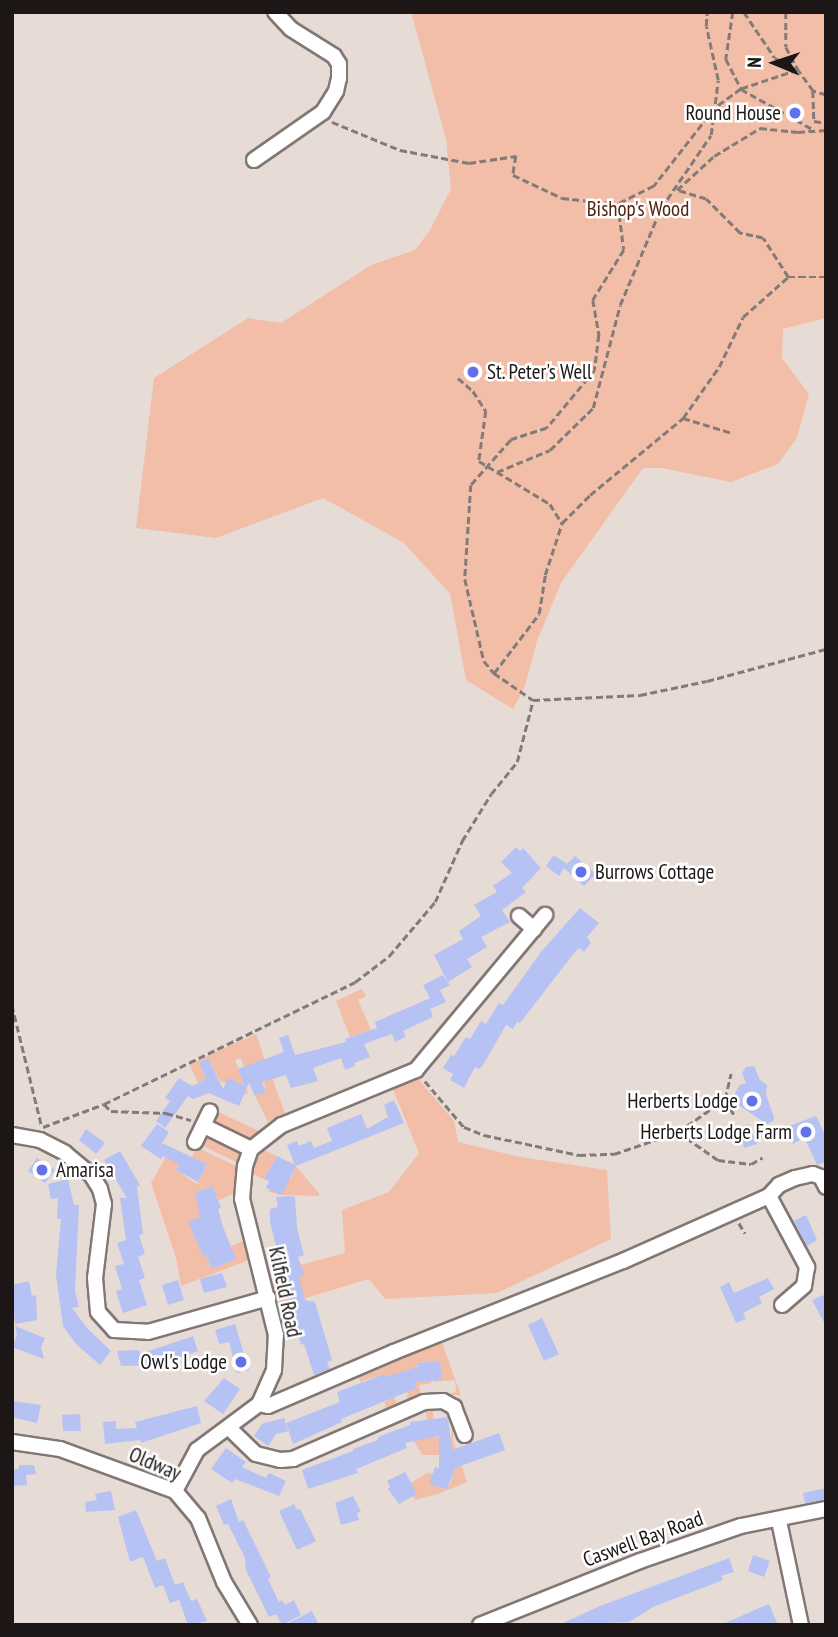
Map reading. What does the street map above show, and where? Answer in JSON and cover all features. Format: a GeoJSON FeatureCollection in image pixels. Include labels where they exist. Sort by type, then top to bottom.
{"type":"FeatureCollection","features":[{"type":"Feature","properties":{"kind":"street"},"geometry":{"type":"LineString","coordinates":[[254,160],[323,112],[336,92],[339,64],[334,56],[290,29],[275,12]]}},
{"type":"Feature","properties":{"kind":"street"},"geometry":{"type":"LineString","coordinates":[[204,1126],[251,1149],[282,1125],[416,1070],[545,915]]}},
{"type":"Feature","properties":{"kind":"street"},"geometry":{"type":"LineString","coordinates":[[519,916],[534,929]]}},
{"type":"Feature","properties":{"kind":"street"},"geometry":{"type":"LineString","coordinates":[[195,1142],[210,1111]]}},
{"type":"Feature","properties":{"kind":"street"},"geometry":{"type":"LineString","coordinates":[[12,1135],[40,1140],[65,1153],[92,1176],[100,1189],[104,1204],[95,1278],[98,1312],[114,1330],[148,1332],[268,1298]]}},
{"type":"Feature","properties":{"kind":"street","name":"Kilfield Road"},"geometry":{"type":"LineString","coordinates":[[175,1491],[197,1450],[229,1429],[259,1404],[274,1370],[276,1335],[242,1199],[245,1166],[251,1149]]}},
{"type":"Feature","properties":{"kind":"street"},"geometry":{"type":"LineString","coordinates":[[259,1404],[268,1406],[394,1352],[594,1273],[769,1196],[779,1185],[813,1174],[821,1177],[826,1187]]}},
{"type":"Feature","properties":{"kind":"street"},"geometry":{"type":"LineString","coordinates":[[769,1196],[807,1266],[804,1286],[782,1305]]}},
{"type":"Feature","properties":{"kind":"street"},"geometry":{"type":"LineString","coordinates":[[229,1429],[256,1454],[280,1460],[293,1459],[424,1402],[443,1401],[454,1407],[465,1435]]}},
{"type":"Feature","properties":{"kind":"street","name":"Oldway"},"geometry":{"type":"LineString","coordinates":[[12,1442],[60,1449],[175,1491],[198,1518],[224,1582],[250,1625]]}},
{"type":"Feature","properties":{"kind":"street","name":"Caswell Bay Road"},"geometry":{"type":"LineString","coordinates":[[480,1625],[640,1561],[741,1526],[779,1521],[826,1509]]}},
{"type":"Feature","properties":{"kind":"street"},"geometry":{"type":"LineString","coordinates":[[779,1521],[800,1625]]}},
{"type":"Feature","properties":{"kind":"path"},"geometry":{"type":"LineString","coordinates":[[497,472],[550,450],[593,408],[620,305],[661,208],[711,135],[719,80],[706,26],[707,12]]}},
{"type":"Feature","properties":{"kind":"path"},"geometry":{"type":"LineString","coordinates":[[733,12],[726,59],[741,89],[817,131]]}},
{"type":"Feature","properties":{"kind":"path"},"geometry":{"type":"LineString","coordinates":[[744,12],[775,58],[799,70]]}},
{"type":"Feature","properties":{"kind":"path"},"geometry":{"type":"LineString","coordinates":[[786,12],[786,47],[813,91],[814,121],[826,123]]}},
{"type":"Feature","properties":{"kind":"path"},"geometry":{"type":"LineString","coordinates":[[314,117],[349,127],[400,150],[469,163],[516,156],[513,176],[562,198],[618,204],[654,186],[715,108],[741,89],[799,70]]}},
{"type":"Feature","properties":{"kind":"path"},"geometry":{"type":"LineString","coordinates":[[813,91],[826,95]]}},
{"type":"Feature","properties":{"kind":"path"},"geometry":{"type":"LineString","coordinates":[[788,278],[763,237],[740,233],[706,199],[677,190],[714,156],[760,128],[826,130]]}},
{"type":"Feature","properties":{"kind":"path"},"geometry":{"type":"LineString","coordinates":[[618,204],[624,250],[593,300],[599,335],[595,370],[547,428],[511,440],[471,485],[466,579],[484,661],[494,673],[533,700],[640,695],[707,681],[826,649]]}},
{"type":"Feature","properties":{"kind":"path"},"geometry":{"type":"LineString","coordinates":[[494,673],[539,614],[544,575],[562,523],[590,495],[683,418],[719,367],[743,317],[788,278],[826,277]]}},
{"type":"Feature","properties":{"kind":"path"},"geometry":{"type":"LineString","coordinates":[[458,378],[473,391],[486,411],[478,461],[550,504],[562,523]]}},
{"type":"Feature","properties":{"kind":"path"},"geometry":{"type":"LineString","coordinates":[[683,418],[733,433]]}},
{"type":"Feature","properties":{"kind":"path"},"geometry":{"type":"LineString","coordinates":[[32,1129],[104,1104],[355,982],[389,956],[435,902],[469,829],[491,793],[517,762],[533,700]]}},
{"type":"Feature","properties":{"kind":"path"},"geometry":{"type":"LineString","coordinates":[[12,1005],[42,1127]]}},
{"type":"Feature","properties":{"kind":"path"},"geometry":{"type":"LineString","coordinates":[[416,1070],[464,1127],[484,1135],[579,1155],[614,1154],[678,1132],[725,1099],[731,1074]]}},
{"type":"Feature","properties":{"kind":"path"},"geometry":{"type":"LineString","coordinates":[[725,1099],[735,1116]]}},
{"type":"Feature","properties":{"kind":"path"},"geometry":{"type":"LineString","coordinates":[[104,1104],[111,1111],[166,1114],[204,1126]]}},
{"type":"Feature","properties":{"kind":"path"},"geometry":{"type":"LineString","coordinates":[[678,1132],[718,1160],[751,1164],[762,1158]]}},
{"type":"Feature","properties":{"kind":"green space","name":"Bishop's Wood"},"geometry":{"type":"Polygon","coordinates":[[[411,12],[826,12],[826,318],[783,329],[782,358],[809,394],[797,438],[778,464],[731,482],[661,468],[643,468],[561,583],[537,641],[525,686],[513,709],[466,680],[450,594],[404,543],[323,498],[216,538],[136,528],[154,378],[248,318],[281,323],[371,265],[415,250],[430,230],[451,189],[446,139],[411,12]]]}},
{"type":"Feature","properties":{"kind":"green space"},"geometry":{"type":"Polygon","coordinates":[[[362,989],[366,996],[358,1000],[371,1030],[350,1037],[336,1001],[362,989]]]}},
{"type":"Feature","properties":{"kind":"green space"},"geometry":{"type":"Polygon","coordinates":[[[256,1034],[265,1060],[244,1067],[241,1058],[235,1060],[248,1093],[244,1095],[245,1092],[220,1081],[208,1058],[199,1062],[206,1079],[198,1083],[189,1064],[256,1034]]]}},
{"type":"Feature","properties":{"kind":"green space"},"geometry":{"type":"Polygon","coordinates":[[[271,1075],[285,1113],[268,1122],[255,1096],[265,1092],[264,1078],[271,1075]]]}},
{"type":"Feature","properties":{"kind":"green space"},"geometry":{"type":"Polygon","coordinates":[[[416,1076],[454,1121],[458,1142],[520,1157],[607,1170],[611,1239],[497,1293],[385,1299],[369,1279],[276,1307],[272,1286],[285,1283],[291,1301],[300,1265],[345,1253],[342,1210],[389,1192],[419,1153],[392,1087],[416,1076]]]}},
{"type":"Feature","properties":{"kind":"green space"},"geometry":{"type":"Polygon","coordinates":[[[216,1111],[259,1131],[248,1141],[211,1122],[216,1111]]]}},
{"type":"Feature","properties":{"kind":"green space"},"geometry":{"type":"Polygon","coordinates":[[[204,1131],[243,1152],[238,1163],[199,1144],[204,1131]]]}},
{"type":"Feature","properties":{"kind":"green space"},"geometry":{"type":"Polygon","coordinates":[[[196,1147],[236,1166],[233,1194],[218,1201],[212,1186],[195,1193],[200,1217],[189,1222],[193,1233],[199,1231],[203,1256],[206,1255],[212,1269],[236,1259],[231,1246],[243,1241],[249,1260],[181,1286],[176,1258],[151,1183],[168,1153],[179,1164],[176,1170],[197,1184],[207,1164],[192,1157],[196,1147]]]}},
{"type":"Feature","properties":{"kind":"green space"},"geometry":{"type":"Polygon","coordinates":[[[262,1149],[277,1156],[264,1179],[250,1173],[262,1149]]]}},
{"type":"Feature","properties":{"kind":"green space"},"geometry":{"type":"Polygon","coordinates":[[[291,1161],[319,1196],[280,1195],[268,1191],[290,1180],[295,1168],[291,1161]]]}},
{"type":"Feature","properties":{"kind":"green space"},"geometry":{"type":"Polygon","coordinates":[[[441,1340],[461,1395],[444,1395],[456,1392],[455,1380],[434,1382],[434,1376],[441,1375],[440,1361],[417,1363],[419,1381],[431,1376],[431,1383],[419,1385],[421,1398],[410,1402],[407,1397],[408,1391],[417,1388],[411,1369],[394,1397],[398,1406],[387,1411],[384,1402],[392,1398],[384,1374],[362,1381],[367,1402],[357,1371],[441,1340]]]}},
{"type":"Feature","properties":{"kind":"green space"},"geometry":{"type":"Polygon","coordinates":[[[433,1406],[434,1437],[451,1437],[453,1421],[453,1441],[467,1482],[438,1494],[415,1500],[407,1485],[427,1473],[434,1474],[430,1483],[447,1489],[453,1477],[439,1455],[422,1455],[414,1441],[430,1437],[425,1407],[433,1406]]]}},
{"type":"Feature","properties":{"kind":"building"},"geometry":{"type":"Polygon","coordinates":[[[516,847],[520,851],[523,848],[541,868],[522,888],[526,892],[502,910],[510,922],[481,937],[487,947],[467,959],[472,967],[448,982],[434,955],[463,939],[459,931],[481,916],[474,905],[497,892],[493,886],[512,873],[501,862],[516,847]]]}},
{"type":"Feature","properties":{"kind":"building","name":"Burrows Cottage"},"geometry":{"type":"Polygon","coordinates":[[[554,855],[567,864],[575,856],[596,874],[584,886],[564,868],[559,876],[546,866],[554,855]]]}},
{"type":"Feature","properties":{"kind":"building"},"geometry":{"type":"Polygon","coordinates":[[[580,908],[599,923],[587,937],[591,943],[584,952],[579,948],[574,953],[520,1023],[517,1022],[513,1029],[506,1025],[483,1065],[479,1069],[475,1067],[464,1088],[450,1080],[453,1074],[443,1068],[451,1055],[454,1056],[466,1037],[470,1039],[481,1021],[486,1024],[499,1003],[503,1005],[541,952],[580,908]]]}},
{"type":"Feature","properties":{"kind":"building"},"geometry":{"type":"Polygon","coordinates":[[[443,975],[450,985],[440,990],[446,1002],[430,1009],[433,1017],[403,1031],[406,1037],[395,1042],[392,1034],[364,1044],[370,1057],[354,1063],[355,1066],[345,1070],[341,1058],[313,1068],[318,1081],[291,1088],[286,1075],[262,1082],[266,1092],[255,1096],[249,1083],[239,1106],[209,1093],[193,1099],[188,1096],[165,1128],[156,1121],[170,1101],[165,1098],[179,1078],[192,1086],[206,1079],[199,1062],[208,1058],[223,1089],[228,1078],[244,1085],[238,1069],[284,1052],[279,1038],[288,1035],[295,1055],[346,1042],[345,1039],[377,1028],[375,1022],[430,998],[423,985],[443,975]]]}},
{"type":"Feature","properties":{"kind":"building","name":"Herberts Lodge"},"geometry":{"type":"Polygon","coordinates":[[[754,1066],[760,1080],[767,1085],[766,1095],[774,1117],[773,1121],[767,1124],[738,1105],[734,1095],[740,1085],[746,1083],[742,1073],[746,1067],[754,1066]]]}},
{"type":"Feature","properties":{"kind":"building"},"geometry":{"type":"Polygon","coordinates":[[[394,1100],[404,1123],[296,1166],[282,1195],[266,1188],[269,1181],[264,1179],[277,1156],[295,1165],[287,1145],[297,1141],[299,1146],[311,1141],[314,1148],[332,1141],[327,1128],[361,1114],[367,1129],[388,1117],[384,1105],[394,1100]]]}},
{"type":"Feature","properties":{"kind":"building","name":"Herberts Lodge Farm"},"geometry":{"type":"Polygon","coordinates":[[[816,1116],[826,1137],[826,1162],[817,1165],[804,1137],[793,1144],[786,1127],[816,1116]]]}},
{"type":"Feature","properties":{"kind":"building"},"geometry":{"type":"Polygon","coordinates":[[[157,1124],[169,1132],[162,1143],[207,1164],[198,1182],[176,1170],[179,1164],[163,1156],[161,1159],[141,1146],[157,1124]]]}},
{"type":"Feature","properties":{"kind":"building"},"geometry":{"type":"Polygon","coordinates":[[[749,1124],[757,1144],[744,1148],[740,1127],[749,1124]]]}},
{"type":"Feature","properties":{"kind":"building"},"geometry":{"type":"Polygon","coordinates":[[[86,1129],[105,1143],[96,1154],[79,1140],[86,1129]]]}},
{"type":"Feature","properties":{"kind":"building"},"geometry":{"type":"Polygon","coordinates":[[[120,1151],[140,1185],[137,1187],[143,1234],[139,1235],[145,1254],[138,1257],[145,1278],[139,1280],[147,1305],[123,1313],[116,1291],[122,1289],[115,1266],[124,1264],[117,1243],[126,1240],[120,1198],[127,1198],[104,1160],[120,1151]]]}},
{"type":"Feature","properties":{"kind":"building","name":"Amarisa"},"geometry":{"type":"Polygon","coordinates":[[[37,1158],[55,1170],[45,1183],[28,1171],[37,1158]]]}},
{"type":"Feature","properties":{"kind":"building"},"geometry":{"type":"Polygon","coordinates":[[[68,1179],[74,1205],[79,1205],[75,1291],[79,1307],[72,1308],[88,1329],[111,1351],[100,1365],[76,1344],[63,1326],[56,1275],[61,1219],[57,1219],[58,1198],[51,1199],[48,1184],[68,1179]]]}},
{"type":"Feature","properties":{"kind":"building"},"geometry":{"type":"Polygon","coordinates":[[[212,1186],[221,1208],[218,1209],[223,1227],[236,1259],[212,1269],[206,1255],[203,1256],[188,1222],[200,1217],[195,1193],[212,1186]]]}},
{"type":"Feature","properties":{"kind":"building"},"geometry":{"type":"Polygon","coordinates":[[[276,1197],[295,1197],[297,1228],[304,1255],[298,1257],[304,1275],[299,1277],[305,1300],[315,1302],[332,1360],[327,1362],[330,1369],[314,1375],[304,1344],[301,1345],[270,1222],[270,1209],[278,1207],[276,1197]]]}},
{"type":"Feature","properties":{"kind":"building"},"geometry":{"type":"Polygon","coordinates":[[[806,1215],[817,1240],[807,1246],[794,1221],[806,1215]]]}},
{"type":"Feature","properties":{"kind":"building"},"geometry":{"type":"Polygon","coordinates":[[[222,1273],[227,1287],[204,1293],[200,1279],[222,1273]]]}},
{"type":"Feature","properties":{"kind":"building"},"geometry":{"type":"Polygon","coordinates":[[[768,1278],[774,1289],[759,1297],[762,1303],[743,1313],[746,1319],[736,1323],[720,1287],[729,1282],[734,1293],[768,1278]]]}},
{"type":"Feature","properties":{"kind":"building"},"geometry":{"type":"Polygon","coordinates":[[[178,1280],[184,1300],[168,1305],[162,1285],[178,1280]]]}},
{"type":"Feature","properties":{"kind":"building"},"geometry":{"type":"Polygon","coordinates":[[[29,1281],[32,1296],[36,1295],[37,1320],[15,1324],[12,1285],[29,1281]]]}},
{"type":"Feature","properties":{"kind":"building"},"geometry":{"type":"Polygon","coordinates":[[[826,1294],[826,1326],[812,1300],[826,1294]]]}},
{"type":"Feature","properties":{"kind":"building"},"geometry":{"type":"Polygon","coordinates":[[[542,1318],[559,1354],[544,1361],[528,1325],[542,1318]]]}},
{"type":"Feature","properties":{"kind":"building"},"geometry":{"type":"Polygon","coordinates":[[[235,1324],[249,1370],[237,1373],[229,1342],[219,1344],[215,1330],[235,1324]]]}},
{"type":"Feature","properties":{"kind":"building"},"geometry":{"type":"Polygon","coordinates":[[[15,1326],[45,1338],[41,1347],[44,1359],[12,1347],[17,1335],[15,1326]]]}},
{"type":"Feature","properties":{"kind":"building"},"geometry":{"type":"Polygon","coordinates":[[[193,1336],[198,1351],[158,1365],[121,1366],[117,1351],[139,1350],[140,1354],[193,1336]]]}},
{"type":"Feature","properties":{"kind":"building"},"geometry":{"type":"Polygon","coordinates":[[[440,1361],[442,1380],[415,1382],[417,1388],[341,1419],[342,1422],[293,1444],[286,1423],[340,1402],[337,1392],[384,1374],[385,1377],[418,1367],[417,1363],[440,1361]]]}},
{"type":"Feature","properties":{"kind":"building"},"geometry":{"type":"Polygon","coordinates":[[[224,1378],[240,1389],[223,1414],[204,1401],[224,1378]]]}},
{"type":"Feature","properties":{"kind":"building"},"geometry":{"type":"Polygon","coordinates":[[[12,1401],[41,1405],[37,1423],[12,1417],[12,1401]]]}},
{"type":"Feature","properties":{"kind":"building"},"geometry":{"type":"Polygon","coordinates":[[[197,1406],[201,1423],[141,1443],[140,1440],[105,1444],[103,1422],[116,1421],[116,1429],[137,1428],[135,1422],[197,1406]]]}},
{"type":"Feature","properties":{"kind":"building"},"geometry":{"type":"Polygon","coordinates":[[[80,1414],[81,1431],[63,1431],[62,1415],[80,1414]]]}},
{"type":"Feature","properties":{"kind":"building"},"geometry":{"type":"Polygon","coordinates":[[[448,1417],[452,1450],[499,1433],[505,1450],[455,1468],[447,1489],[429,1484],[435,1467],[439,1468],[439,1436],[405,1443],[407,1448],[356,1469],[358,1473],[308,1489],[302,1470],[378,1440],[378,1437],[410,1425],[410,1422],[448,1417]]]}},
{"type":"Feature","properties":{"kind":"building"},"geometry":{"type":"Polygon","coordinates":[[[284,1418],[288,1431],[276,1434],[268,1446],[254,1436],[262,1424],[284,1418]]]}},
{"type":"Feature","properties":{"kind":"building"},"geometry":{"type":"Polygon","coordinates":[[[226,1448],[246,1462],[242,1467],[266,1478],[269,1473],[286,1481],[279,1496],[235,1479],[232,1483],[211,1469],[226,1448]]]}},
{"type":"Feature","properties":{"kind":"building"},"geometry":{"type":"Polygon","coordinates":[[[19,1465],[34,1465],[36,1474],[26,1475],[27,1485],[12,1486],[12,1469],[19,1469],[19,1465]]]}},
{"type":"Feature","properties":{"kind":"building"},"geometry":{"type":"Polygon","coordinates":[[[405,1472],[417,1494],[399,1504],[388,1489],[390,1487],[387,1481],[405,1472]]]}},
{"type":"Feature","properties":{"kind":"building"},"geometry":{"type":"Polygon","coordinates":[[[826,1488],[826,1500],[805,1503],[803,1493],[826,1488]]]}},
{"type":"Feature","properties":{"kind":"building"},"geometry":{"type":"Polygon","coordinates":[[[111,1491],[115,1510],[86,1512],[85,1502],[97,1500],[95,1494],[111,1491]]]}},
{"type":"Feature","properties":{"kind":"building"},"geometry":{"type":"Polygon","coordinates":[[[353,1496],[361,1512],[357,1513],[359,1520],[341,1525],[335,1503],[353,1496]]]}},
{"type":"Feature","properties":{"kind":"building"},"geometry":{"type":"Polygon","coordinates":[[[231,1499],[239,1522],[243,1520],[271,1577],[268,1579],[279,1602],[282,1600],[285,1605],[294,1600],[301,1615],[282,1625],[276,1614],[269,1617],[246,1570],[245,1558],[228,1524],[224,1525],[216,1506],[231,1499]]]}},
{"type":"Feature","properties":{"kind":"building"},"geometry":{"type":"Polygon","coordinates":[[[294,1504],[297,1510],[300,1509],[316,1541],[297,1550],[279,1511],[294,1504]]]}},
{"type":"Feature","properties":{"kind":"building"},"geometry":{"type":"Polygon","coordinates":[[[136,1510],[157,1561],[165,1558],[175,1585],[183,1582],[191,1601],[197,1599],[207,1621],[188,1625],[179,1600],[170,1603],[163,1585],[155,1588],[143,1557],[130,1562],[118,1517],[136,1510]]]}},
{"type":"Feature","properties":{"kind":"building"},"geometry":{"type":"Polygon","coordinates":[[[753,1555],[770,1561],[764,1577],[748,1571],[753,1555]]]}},
{"type":"Feature","properties":{"kind":"building"},"geometry":{"type":"Polygon","coordinates":[[[729,1558],[734,1572],[721,1576],[723,1580],[653,1607],[629,1622],[559,1625],[600,1606],[729,1558]]]}},
{"type":"Feature","properties":{"kind":"building"},"geometry":{"type":"Polygon","coordinates":[[[769,1604],[778,1625],[721,1625],[757,1609],[769,1604]]]}},
{"type":"Feature","properties":{"kind":"building"},"geometry":{"type":"Polygon","coordinates":[[[312,1611],[319,1625],[285,1625],[312,1611]]]}},
{"type":"Feature","properties":{"kind":"place","name":"Round House"},"geometry":{"type":"Point","coordinates":[795,113]}},
{"type":"Feature","properties":{"kind":"place","name":"St. Peter's Well"},"geometry":{"type":"Point","coordinates":[473,372]}},
{"type":"Feature","properties":{"kind":"place","name":"Burrows Cottage"},"geometry":{"type":"Point","coordinates":[581,872]}},
{"type":"Feature","properties":{"kind":"place","name":"Herberts Lodge"},"geometry":{"type":"Point","coordinates":[752,1101]}},
{"type":"Feature","properties":{"kind":"place","name":"Herberts Lodge Farm"},"geometry":{"type":"Point","coordinates":[806,1132]}},
{"type":"Feature","properties":{"kind":"place","name":"Amarisa"},"geometry":{"type":"Point","coordinates":[42,1170]}},
{"type":"Feature","properties":{"kind":"place","name":"Owl's Lodge"},"geometry":{"type":"Point","coordinates":[241,1362]}}]}
